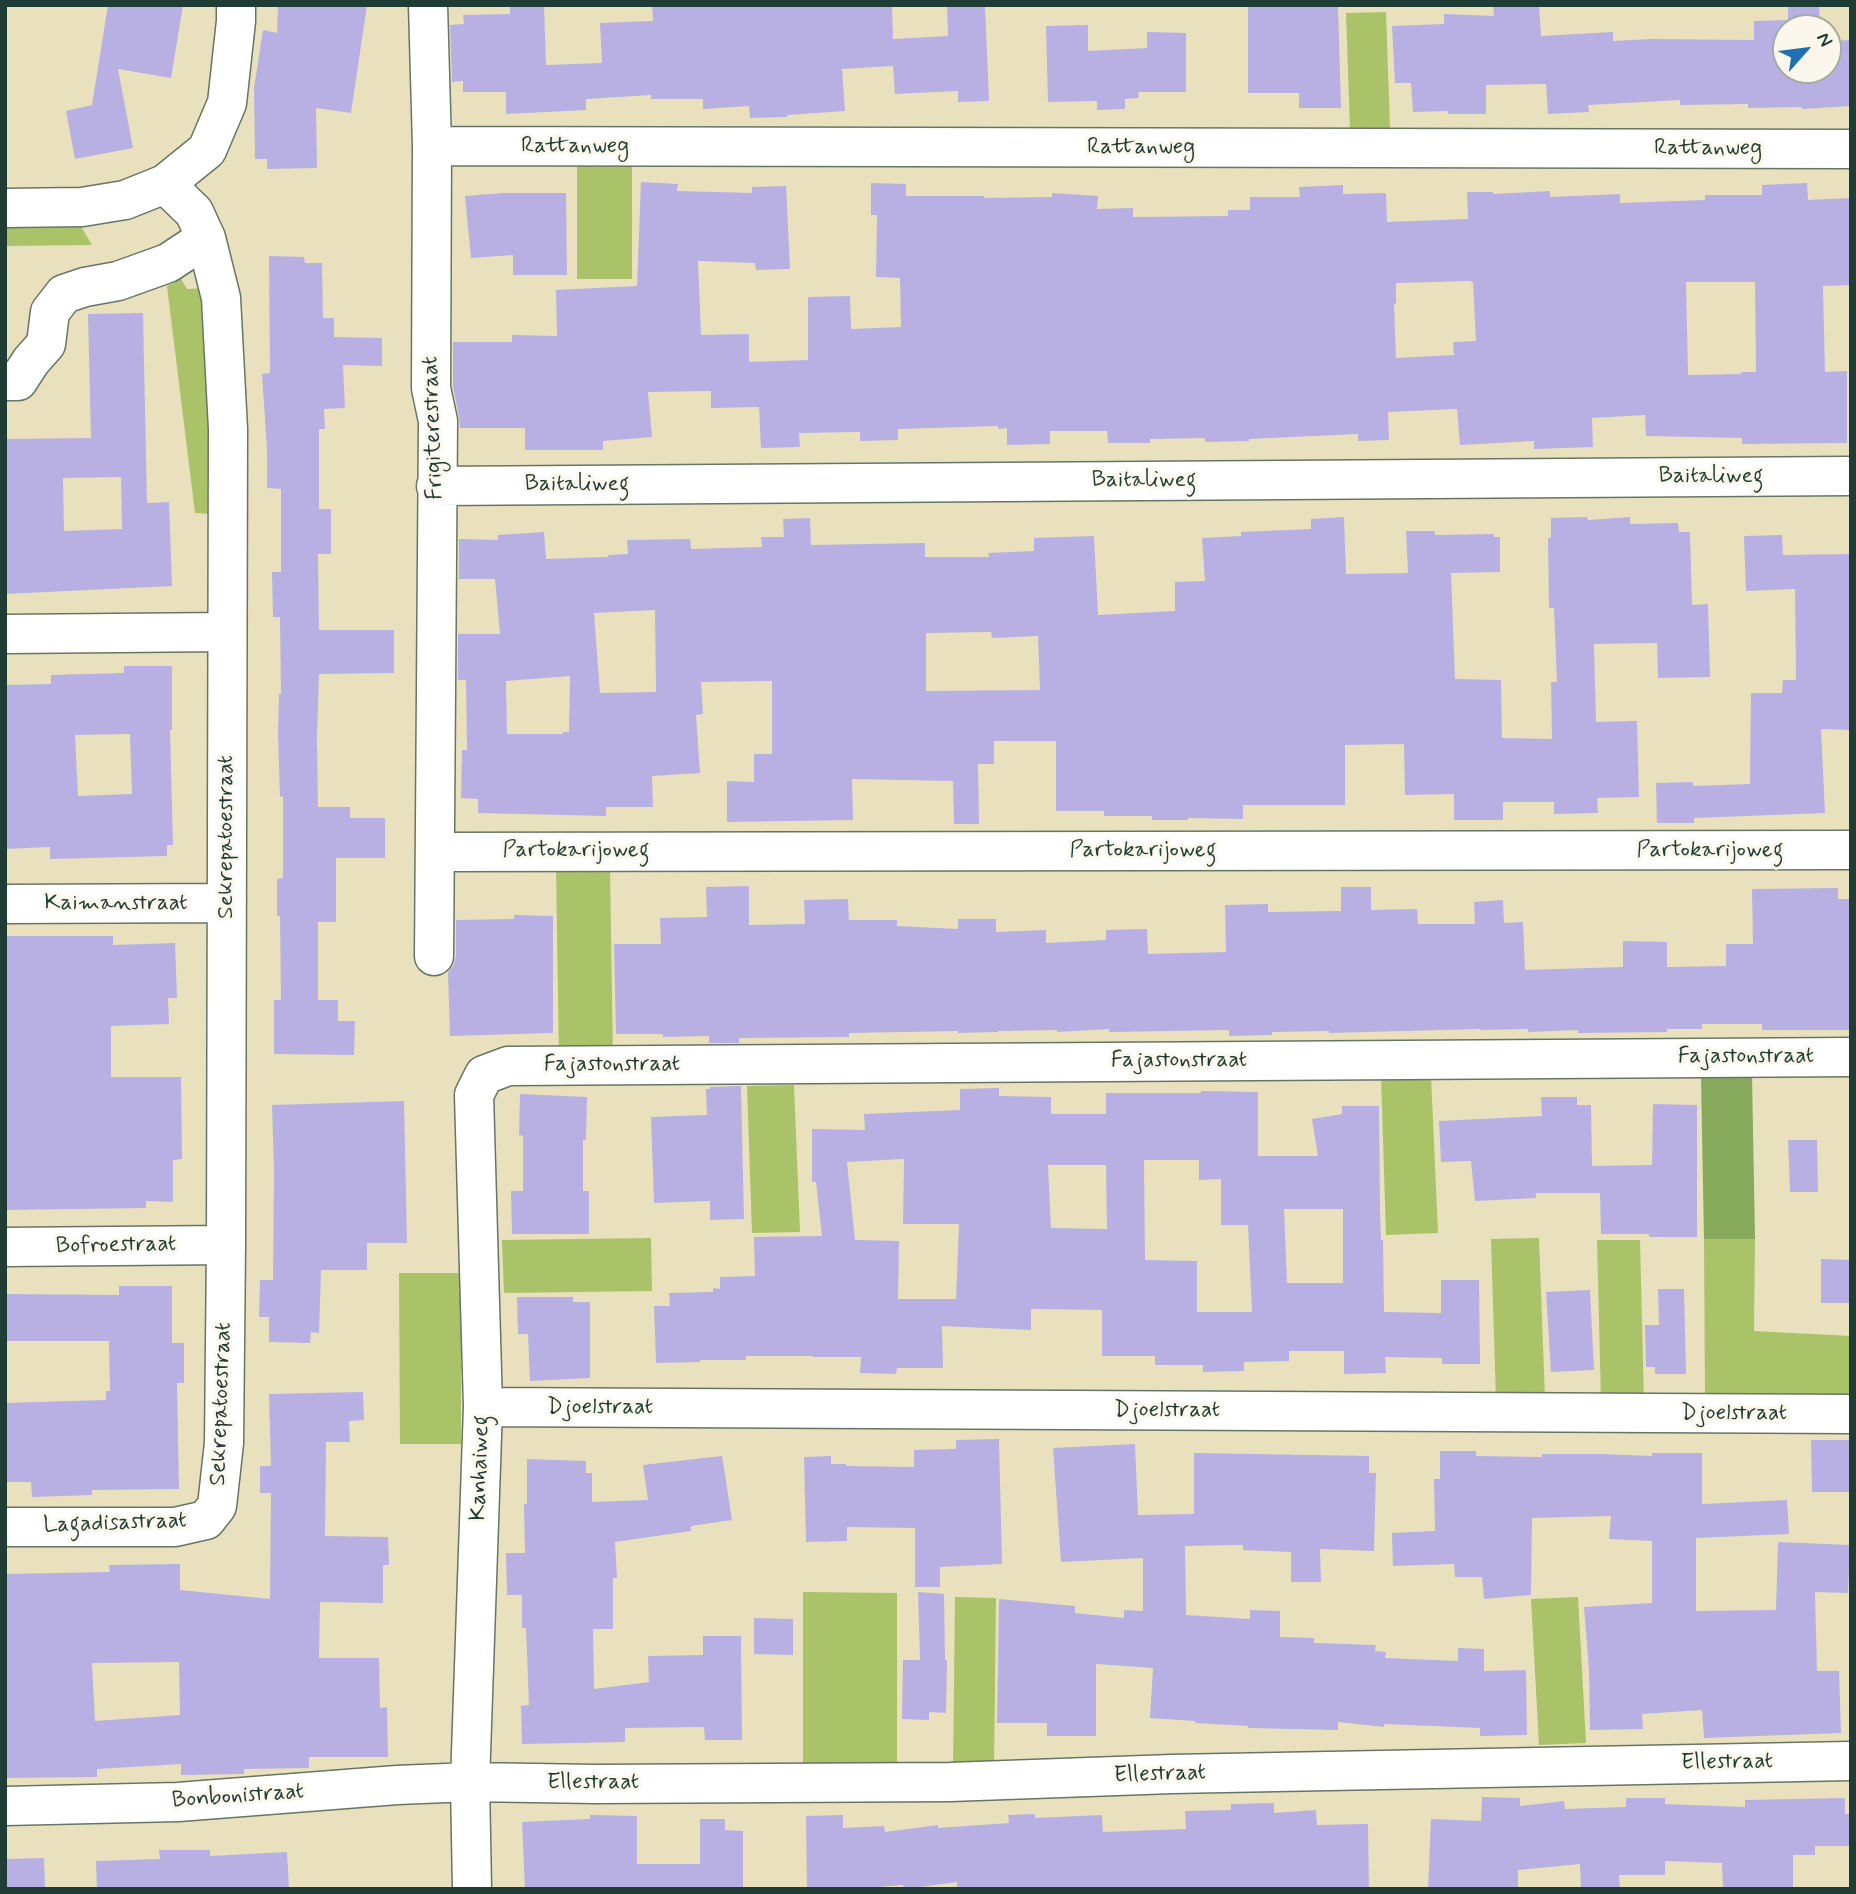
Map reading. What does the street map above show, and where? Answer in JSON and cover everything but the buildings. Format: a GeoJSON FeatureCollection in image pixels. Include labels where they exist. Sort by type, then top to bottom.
{"type":"FeatureCollection","features":[{"type":"Feature","properties":{"kind":"street"},"geometry":{"type":"LineString","coordinates":[[5,208],[82,207],[125,200],[165,184],[207,150],[227,103],[236,5]]}},
{"type":"Feature","properties":{"kind":"street","name":"Frigiterestraat"},"geometry":{"type":"LineString","coordinates":[[428,5],[432,146],[431,388],[438,421],[434,956]]}},
{"type":"Feature","properties":{"kind":"street","name":"Rattanweg"},"geometry":{"type":"LineString","coordinates":[[432,146],[1851,149]]}},
{"type":"Feature","properties":{"kind":"street","name":"Sekrepatoestraat"},"geometry":{"type":"LineString","coordinates":[[165,184],[194,212],[206,238],[221,298],[228,429],[224,1443],[217,1506]]}},
{"type":"Feature","properties":{"kind":"street"},"geometry":{"type":"LineString","coordinates":[[5,381],[18,381],[46,344],[50,312],[64,294],[118,281],[167,263],[206,238]]}},
{"type":"Feature","properties":{"kind":"street","name":"Baitaliweg"},"geometry":{"type":"LineString","coordinates":[[436,486],[1851,476]]}},
{"type":"Feature","properties":{"kind":"street"},"geometry":{"type":"LineString","coordinates":[[5,634],[226,632]]}},
{"type":"Feature","properties":{"kind":"street","name":"Partokarijoweg"},"geometry":{"type":"LineString","coordinates":[[436,852],[1851,850]]}},
{"type":"Feature","properties":{"kind":"street","name":"Kaimanstraat"},"geometry":{"type":"LineString","coordinates":[[5,904],[227,903]]}},
{"type":"Feature","properties":{"kind":"street","name":"Fajastonstraat"},"geometry":{"type":"LineString","coordinates":[[508,1066],[1851,1057]]}},
{"type":"Feature","properties":{"kind":"street","name":"Kanhaiweg"},"geometry":{"type":"LineString","coordinates":[[472,1889],[470,1782],[483,1407],[474,1095],[484,1075],[508,1066]]}},
{"type":"Feature","properties":{"kind":"street","name":"Bofroestraat"},"geometry":{"type":"LineString","coordinates":[[5,1247],[226,1245]]}},
{"type":"Feature","properties":{"kind":"street","name":"Djoelstraat"},"geometry":{"type":"LineString","coordinates":[[483,1407],[1851,1414]]}},
{"type":"Feature","properties":{"kind":"street","name":"Lagadisastraat"},"geometry":{"type":"LineString","coordinates":[[5,1527],[175,1527],[206,1520],[217,1506]]}},
{"type":"Feature","properties":{"kind":"street","name":"Ellestraat"},"geometry":{"type":"LineString","coordinates":[[470,1782],[950,1782],[1199,1773],[1851,1761]]}},
{"type":"Feature","properties":{"kind":"street","name":"Bonbonistraat"},"geometry":{"type":"LineString","coordinates":[[5,1806],[178,1802],[470,1782]]}},
{"type":"Feature","properties":{"kind":"green space"},"geometry":{"type":"Polygon","coordinates":[[[1386,12],[1390,128],[1350,129],[1346,13],[1386,12]]]}},
{"type":"Feature","properties":{"kind":"green space"},"geometry":{"type":"Polygon","coordinates":[[[577,156],[632,156],[632,279],[577,279],[577,156]]]}},
{"type":"Feature","properties":{"kind":"green space"},"geometry":{"type":"Polygon","coordinates":[[[79,223],[92,245],[5,246],[5,224],[79,223]]]}},
{"type":"Feature","properties":{"kind":"green space"},"geometry":{"type":"Polygon","coordinates":[[[181,279],[187,289],[203,288],[208,300],[210,514],[195,513],[167,286],[181,279]]]}},
{"type":"Feature","properties":{"kind":"green space"},"geometry":{"type":"Polygon","coordinates":[[[556,867],[610,867],[613,1059],[559,1060],[556,867]]]}},
{"type":"Feature","properties":{"kind":"green space"},"geometry":{"type":"Polygon","coordinates":[[[1431,1075],[1438,1233],[1386,1235],[1381,1077],[1431,1075]]]}},
{"type":"Feature","properties":{"kind":"green space"},"geometry":{"type":"Polygon","coordinates":[[[1752,1075],[1755,1239],[1704,1239],[1701,1076],[1752,1075]]]}},
{"type":"Feature","properties":{"kind":"green space"},"geometry":{"type":"Polygon","coordinates":[[[794,1085],[800,1232],[752,1233],[747,1086],[794,1085]]]}},
{"type":"Feature","properties":{"kind":"green space"},"geometry":{"type":"Polygon","coordinates":[[[651,1238],[652,1291],[504,1293],[502,1240],[651,1238]]]}},
{"type":"Feature","properties":{"kind":"green space"},"geometry":{"type":"Polygon","coordinates":[[[1539,1238],[1545,1400],[1496,1402],[1491,1239],[1539,1238]]]}},
{"type":"Feature","properties":{"kind":"green space"},"geometry":{"type":"Polygon","coordinates":[[[1704,1239],[1755,1239],[1754,1331],[1851,1336],[1851,1402],[1705,1398],[1704,1239]]]}},
{"type":"Feature","properties":{"kind":"green space"},"geometry":{"type":"Polygon","coordinates":[[[1597,1240],[1640,1240],[1644,1402],[1601,1403],[1597,1240]]]}},
{"type":"Feature","properties":{"kind":"green space"},"geometry":{"type":"Polygon","coordinates":[[[399,1273],[461,1273],[461,1444],[400,1444],[399,1273]]]}},
{"type":"Feature","properties":{"kind":"green space"},"geometry":{"type":"Polygon","coordinates":[[[803,1592],[897,1593],[897,1771],[803,1771],[803,1592]]]}},
{"type":"Feature","properties":{"kind":"green space"},"geometry":{"type":"Polygon","coordinates":[[[955,1597],[996,1598],[994,1770],[953,1769],[955,1597]]]}},
{"type":"Feature","properties":{"kind":"green space"},"geometry":{"type":"Polygon","coordinates":[[[1578,1597],[1586,1743],[1539,1745],[1531,1599],[1578,1597]]]}}]}
